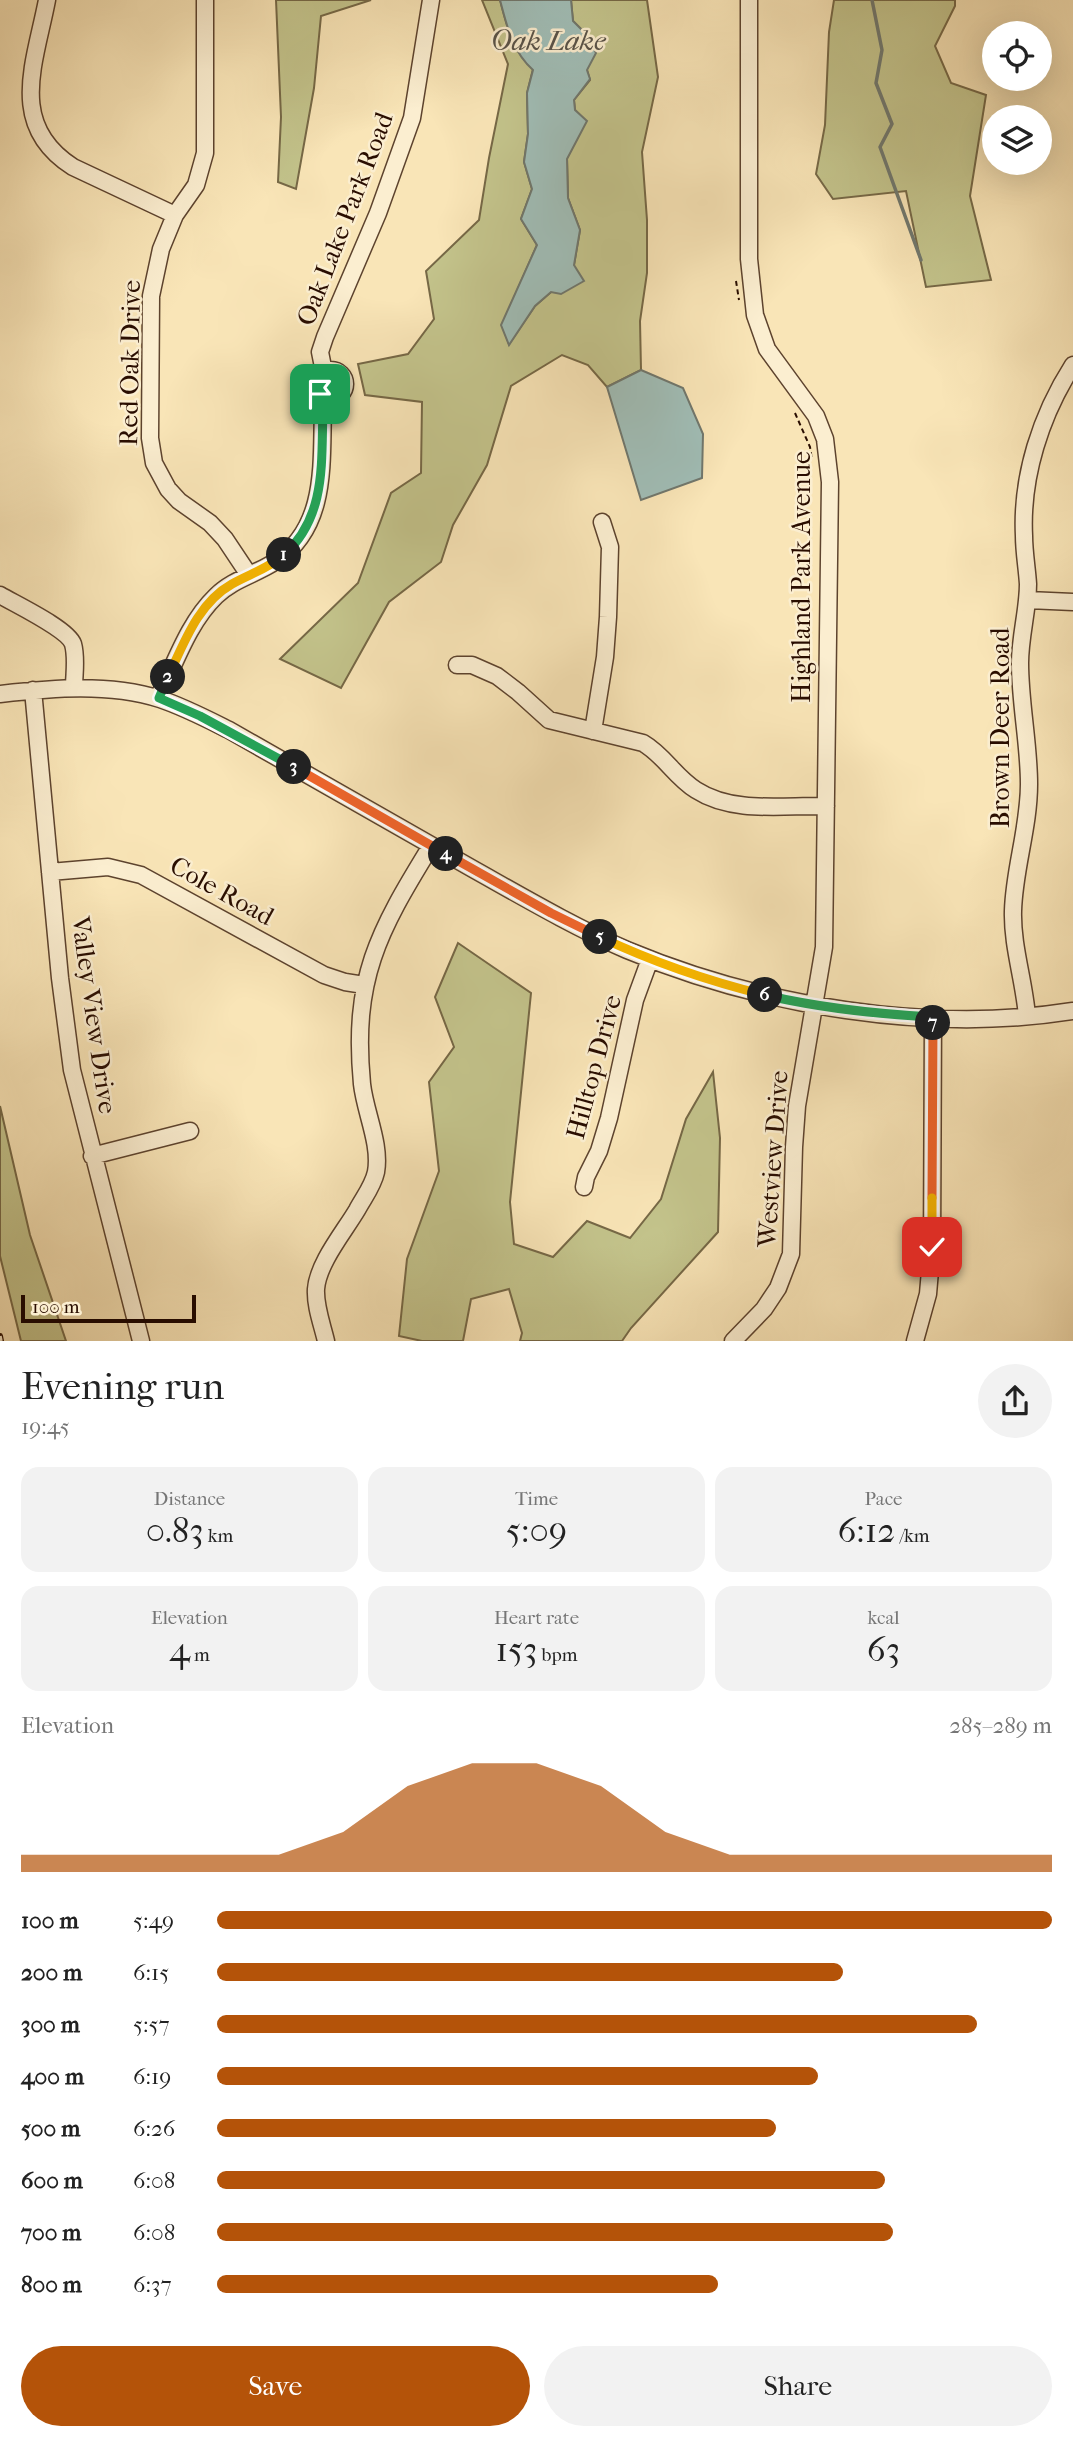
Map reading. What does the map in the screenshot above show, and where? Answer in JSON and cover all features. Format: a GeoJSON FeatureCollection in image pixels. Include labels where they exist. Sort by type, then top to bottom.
{"type":"FeatureCollection","features":[{"type":"Feature","properties":{"kind":"street"},"geometry":{"type":"LineString","coordinates":[[47,0],[30,86],[32,118],[38,133],[47,147],[73,167],[175,215]]}},
{"type":"Feature","properties":{"kind":"street","name":"Red Oak Drive"},"geometry":{"type":"LineString","coordinates":[[205,0],[205,153],[196,185],[175,215],[161,249],[151,296],[151,449],[153,463],[168,489],[179,501],[210,523],[225,539],[249,575]]}},
{"type":"Feature","properties":{"kind":"street","name":"Oak Lake Park Road"},"geometry":{"type":"LineString","coordinates":[[159,698],[195,622],[205,607],[229,585],[279,559],[293,547],[313,516],[320,484],[323,409],[326,397],[320,394],[316,385],[319,376],[324,372],[320,352],[379,213],[412,118],[431,0]]}},
{"type":"Feature","properties":{"kind":"street","name":"Highland Park Avenue"},"geometry":{"type":"LineString","coordinates":[[749,0],[749,259],[755,315],[767,349],[816,416],[825,439],[830,482],[824,947],[814,1005]]}},
{"type":"Feature","properties":{"kind":"street"},"geometry":{"type":"LineString","coordinates":[[324,372],[331,370],[339,373],[345,385],[338,397],[326,397]]}},
{"type":"Feature","properties":{"kind":"street","name":"Brown Deer Road"},"geometry":{"type":"LineString","coordinates":[[1027,1016],[1022,971],[1014,938],[1013,907],[1028,816],[1028,756],[1020,666],[1028,600],[1023,535],[1028,479],[1043,424],[1071,373]]}},
{"type":"Feature","properties":{"kind":"street"},"geometry":{"type":"LineString","coordinates":[[593,731],[605,657],[608,617],[610,547],[602,522]]}},
{"type":"Feature","properties":{"kind":"street"},"geometry":{"type":"LineString","coordinates":[[0,595],[70,638],[75,658],[74,688]]}},
{"type":"Feature","properties":{"kind":"street"},"geometry":{"type":"LineString","coordinates":[[1028,600],[1073,602]]}},
{"type":"Feature","properties":{"kind":"street"},"geometry":{"type":"LineString","coordinates":[[457,665],[472,666],[497,676],[549,720],[643,743],[657,751],[682,780],[696,790],[726,803],[826,806]]}},
{"type":"Feature","properties":{"kind":"street"},"geometry":{"type":"LineString","coordinates":[[0,694],[74,688],[118,691],[159,698],[229,730],[551,913],[650,959],[730,986],[814,1005],[877,1014],[933,1017],[1027,1016],[1073,1011]]}},
{"type":"Feature","properties":{"kind":"street","name":"Valley View Drive"},"geometry":{"type":"LineString","coordinates":[[33,690],[60,978],[72,1070],[141,1341]]}},
{"type":"Feature","properties":{"kind":"street"},"geometry":{"type":"LineString","coordinates":[[326,1341],[316,1301],[319,1273],[372,1185],[377,1158],[376,1143],[364,1100],[361,1072],[359,1038],[364,985],[376,945],[431,846]]}},
{"type":"Feature","properties":{"kind":"street","name":"Cole Road"},"geometry":{"type":"LineString","coordinates":[[50,872],[108,867],[141,875],[324,975],[364,985]]}},
{"type":"Feature","properties":{"kind":"street","name":"Hilltop Drive"},"geometry":{"type":"LineString","coordinates":[[584,1187],[609,1118],[635,1000],[650,959]]}},
{"type":"Feature","properties":{"kind":"street","name":"Westview Drive"},"geometry":{"type":"LineString","coordinates":[[733,1341],[764,1309],[778,1288],[792,1254],[797,1106],[814,1005]]}},
{"type":"Feature","properties":{"kind":"street"},"geometry":{"type":"LineString","coordinates":[[915,1341],[928,1294],[932,1247],[933,1017]]}},
{"type":"Feature","properties":{"kind":"street"},"geometry":{"type":"LineString","coordinates":[[92,1156],[190,1131]]}},
{"type":"Feature","properties":{"kind":"green space"},"geometry":{"type":"Polygon","coordinates":[[[276,0],[371,0],[321,16],[314,88],[296,189],[278,182],[281,117],[276,0]]]}},
{"type":"Feature","properties":{"kind":"green space"},"geometry":{"type":"Polygon","coordinates":[[[482,0],[500,0],[515,46],[533,69],[527,93],[528,134],[524,162],[532,189],[521,219],[537,245],[502,325],[509,344],[535,306],[574,265],[580,230],[568,198],[567,158],[586,121],[575,110],[574,100],[590,80],[587,70],[587,35],[573,21],[571,0],[647,0],[658,77],[642,152],[647,220],[647,273],[640,321],[641,370],[607,387],[588,365],[562,355],[511,386],[487,465],[453,525],[441,562],[389,602],[341,688],[280,659],[358,583],[391,493],[421,473],[422,402],[365,395],[358,364],[408,354],[434,319],[426,271],[479,220],[508,64],[482,0]]]}},
{"type":"Feature","properties":{"kind":"green space"},"geometry":{"type":"Polygon","coordinates":[[[834,0],[955,0],[955,6],[935,46],[951,83],[986,95],[984,105],[982,105],[970,196],[991,280],[926,287],[906,191],[833,199],[816,174],[825,125],[829,32],[834,0]]]}},
{"type":"Feature","properties":{"kind":"green space"},"geometry":{"type":"Polygon","coordinates":[[[458,943],[531,993],[510,1202],[514,1244],[553,1257],[587,1221],[630,1238],[661,1199],[686,1119],[713,1072],[720,1138],[718,1232],[622,1341],[520,1341],[522,1333],[509,1289],[471,1299],[463,1341],[422,1341],[399,1336],[407,1259],[439,1171],[429,1082],[454,1047],[435,997],[458,943]]]}},
{"type":"Feature","properties":{"kind":"green space"},"geometry":{"type":"Polygon","coordinates":[[[0,1106],[30,1235],[66,1341],[21,1341],[0,1256],[0,1106]]]}},
{"type":"Feature","properties":{"kind":"water","name":"Oak Lake"},"geometry":{"type":"Polygon","coordinates":[[[500,0],[571,0],[573,21],[587,35],[596,53],[587,70],[590,79],[574,100],[575,110],[587,121],[567,159],[568,198],[580,230],[574,265],[584,281],[561,294],[551,292],[535,306],[509,345],[501,325],[537,245],[521,219],[532,189],[524,162],[528,134],[527,93],[533,70],[515,46],[500,0]]]}},
{"type":"Feature","properties":{"kind":"water"},"geometry":{"type":"Polygon","coordinates":[[[641,370],[683,388],[703,434],[702,478],[641,500],[607,387],[641,370]]]}},
{"type":"Feature","properties":{"kind":"waterway"},"geometry":{"type":"LineString","coordinates":[[872,0],[882,50],[876,83],[892,124],[880,147],[921,260]]}},
{"type":"Feature","properties":{"kind":"railway"},"geometry":{"type":"LineString","coordinates":[[0,1336],[1,1341]]}},
{"type":"Feature","properties":{"kind":"route"},"geometry":{"type":"LineString","coordinates":[[320,394],[326,397],[323,409],[320,484],[313,516],[293,547],[279,559],[229,585],[205,607],[195,622],[159,698],[229,730],[551,913],[625,949],[695,975],[773,997],[877,1014],[933,1017],[932,1247]]}}]}
